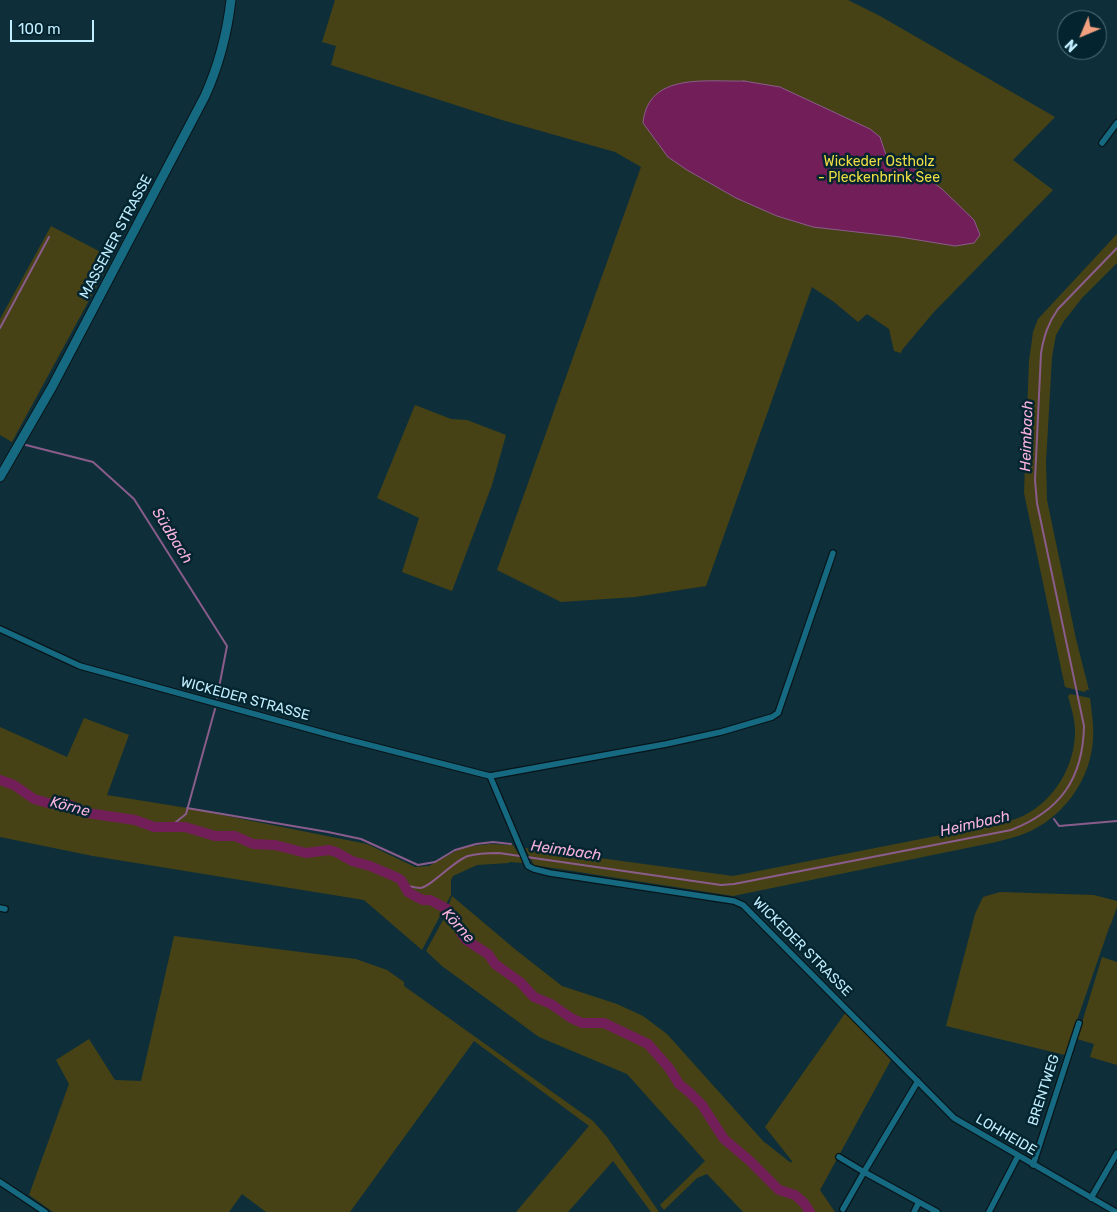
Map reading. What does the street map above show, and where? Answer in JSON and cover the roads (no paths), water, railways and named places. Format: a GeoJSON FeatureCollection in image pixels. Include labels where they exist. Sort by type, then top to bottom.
{"type":"FeatureCollection","features":[{"type":"Feature","properties":{"kind":"main road","name":"MASSENER STRASSE"},"geometry":{"type":"LineString","coordinates":[[0,477],[52,387],[205,96],[227,31],[231,0]]}},
{"type":"Feature","properties":{"kind":"street"},"geometry":{"type":"LineString","coordinates":[[1102,143],[1117,123]]}},
{"type":"Feature","properties":{"kind":"street","name":"WICKEDER STRASSE"},"geometry":{"type":"LineString","coordinates":[[0,629],[80,666],[338,737],[490,776],[666,744],[721,732],[772,717],[778,713],[834,553]]}},
{"type":"Feature","properties":{"kind":"street","name":"WICKEDER STRASSE"},"geometry":{"type":"LineString","coordinates":[[490,776],[526,863],[534,869],[734,901],[744,905],[878,1043],[898,1061]]}},
{"type":"Feature","properties":{"kind":"street","name":"BRENTWEG"},"geometry":{"type":"LineString","coordinates":[[1033,1165],[1079,1023]]}},
{"type":"Feature","properties":{"kind":"street","name":"LOHHEIDE"},"geometry":{"type":"LineString","coordinates":[[898,1061],[954,1118],[1116,1212]]}},
{"type":"Feature","properties":{"kind":"street"},"geometry":{"type":"LineString","coordinates":[[843,1209],[918,1081]]}},
{"type":"Feature","properties":{"kind":"street"},"geometry":{"type":"LineString","coordinates":[[1091,1198],[1117,1153]]}},
{"type":"Feature","properties":{"kind":"street"},"geometry":{"type":"LineString","coordinates":[[989,1212],[1018,1156]]}},
{"type":"Feature","properties":{"kind":"street"},"geometry":{"type":"LineString","coordinates":[[839,1157],[937,1212]]}},
{"type":"Feature","properties":{"kind":"street"},"geometry":{"type":"LineString","coordinates":[[0,1182],[45,1212]]}},
{"type":"Feature","properties":{"kind":"street"},"geometry":{"type":"LineString","coordinates":[[914,1212],[919,1202]]}},
{"type":"Feature","properties":{"kind":"waterway"},"geometry":{"type":"LineString","coordinates":[[0,328],[49,237]]}},
{"type":"Feature","properties":{"kind":"waterway","name":"Heimbach"},"geometry":{"type":"LineString","coordinates":[[404,885],[418,888],[424,887],[462,859],[483,853],[499,853],[721,885],[734,884],[1011,830],[1043,813],[1055,803],[1066,791],[1079,762],[1083,745],[1084,726],[1037,503],[1035,480],[1041,353],[1047,330],[1058,309],[1117,248]]}},
{"type":"Feature","properties":{"kind":"waterway","name":"Südbach"},"geometry":{"type":"LineString","coordinates":[[26,445],[93,462],[134,499],[227,646],[217,698]]}},
{"type":"Feature","properties":{"kind":"waterway","name":"Südbach"},"geometry":{"type":"LineString","coordinates":[[171,826],[186,814],[215,709]]}},
{"type":"Feature","properties":{"kind":"waterway","name":"Körne"},"geometry":{"type":"LineString","coordinates":[[0,780],[14,785],[34,799],[52,804],[70,805],[87,813],[135,820],[154,827],[185,827],[215,836],[235,836],[253,844],[275,845],[306,853],[329,850],[352,861],[396,877],[401,880],[408,892],[447,909],[455,918],[466,940],[488,954],[495,964],[520,982],[534,997],[551,1004],[582,1023],[604,1023],[648,1044],[669,1068],[679,1084],[702,1105],[724,1139],[750,1161],[779,1190],[795,1195],[810,1212]]}},
{"type":"Feature","properties":{"kind":"waterway"},"geometry":{"type":"LineString","coordinates":[[187,808],[361,839],[418,865],[435,862],[455,850],[476,844],[493,842],[511,844]]}},
{"type":"Feature","properties":{"kind":"waterway"},"geometry":{"type":"LineString","coordinates":[[1054,819],[1059,826],[1117,821]]}},
{"type":"Feature","properties":{"kind":"park label","name":"Wickeder Ostholz - Pleckenbrink See"},"geometry":{"type":"Point","coordinates":[879,170]}}]}
